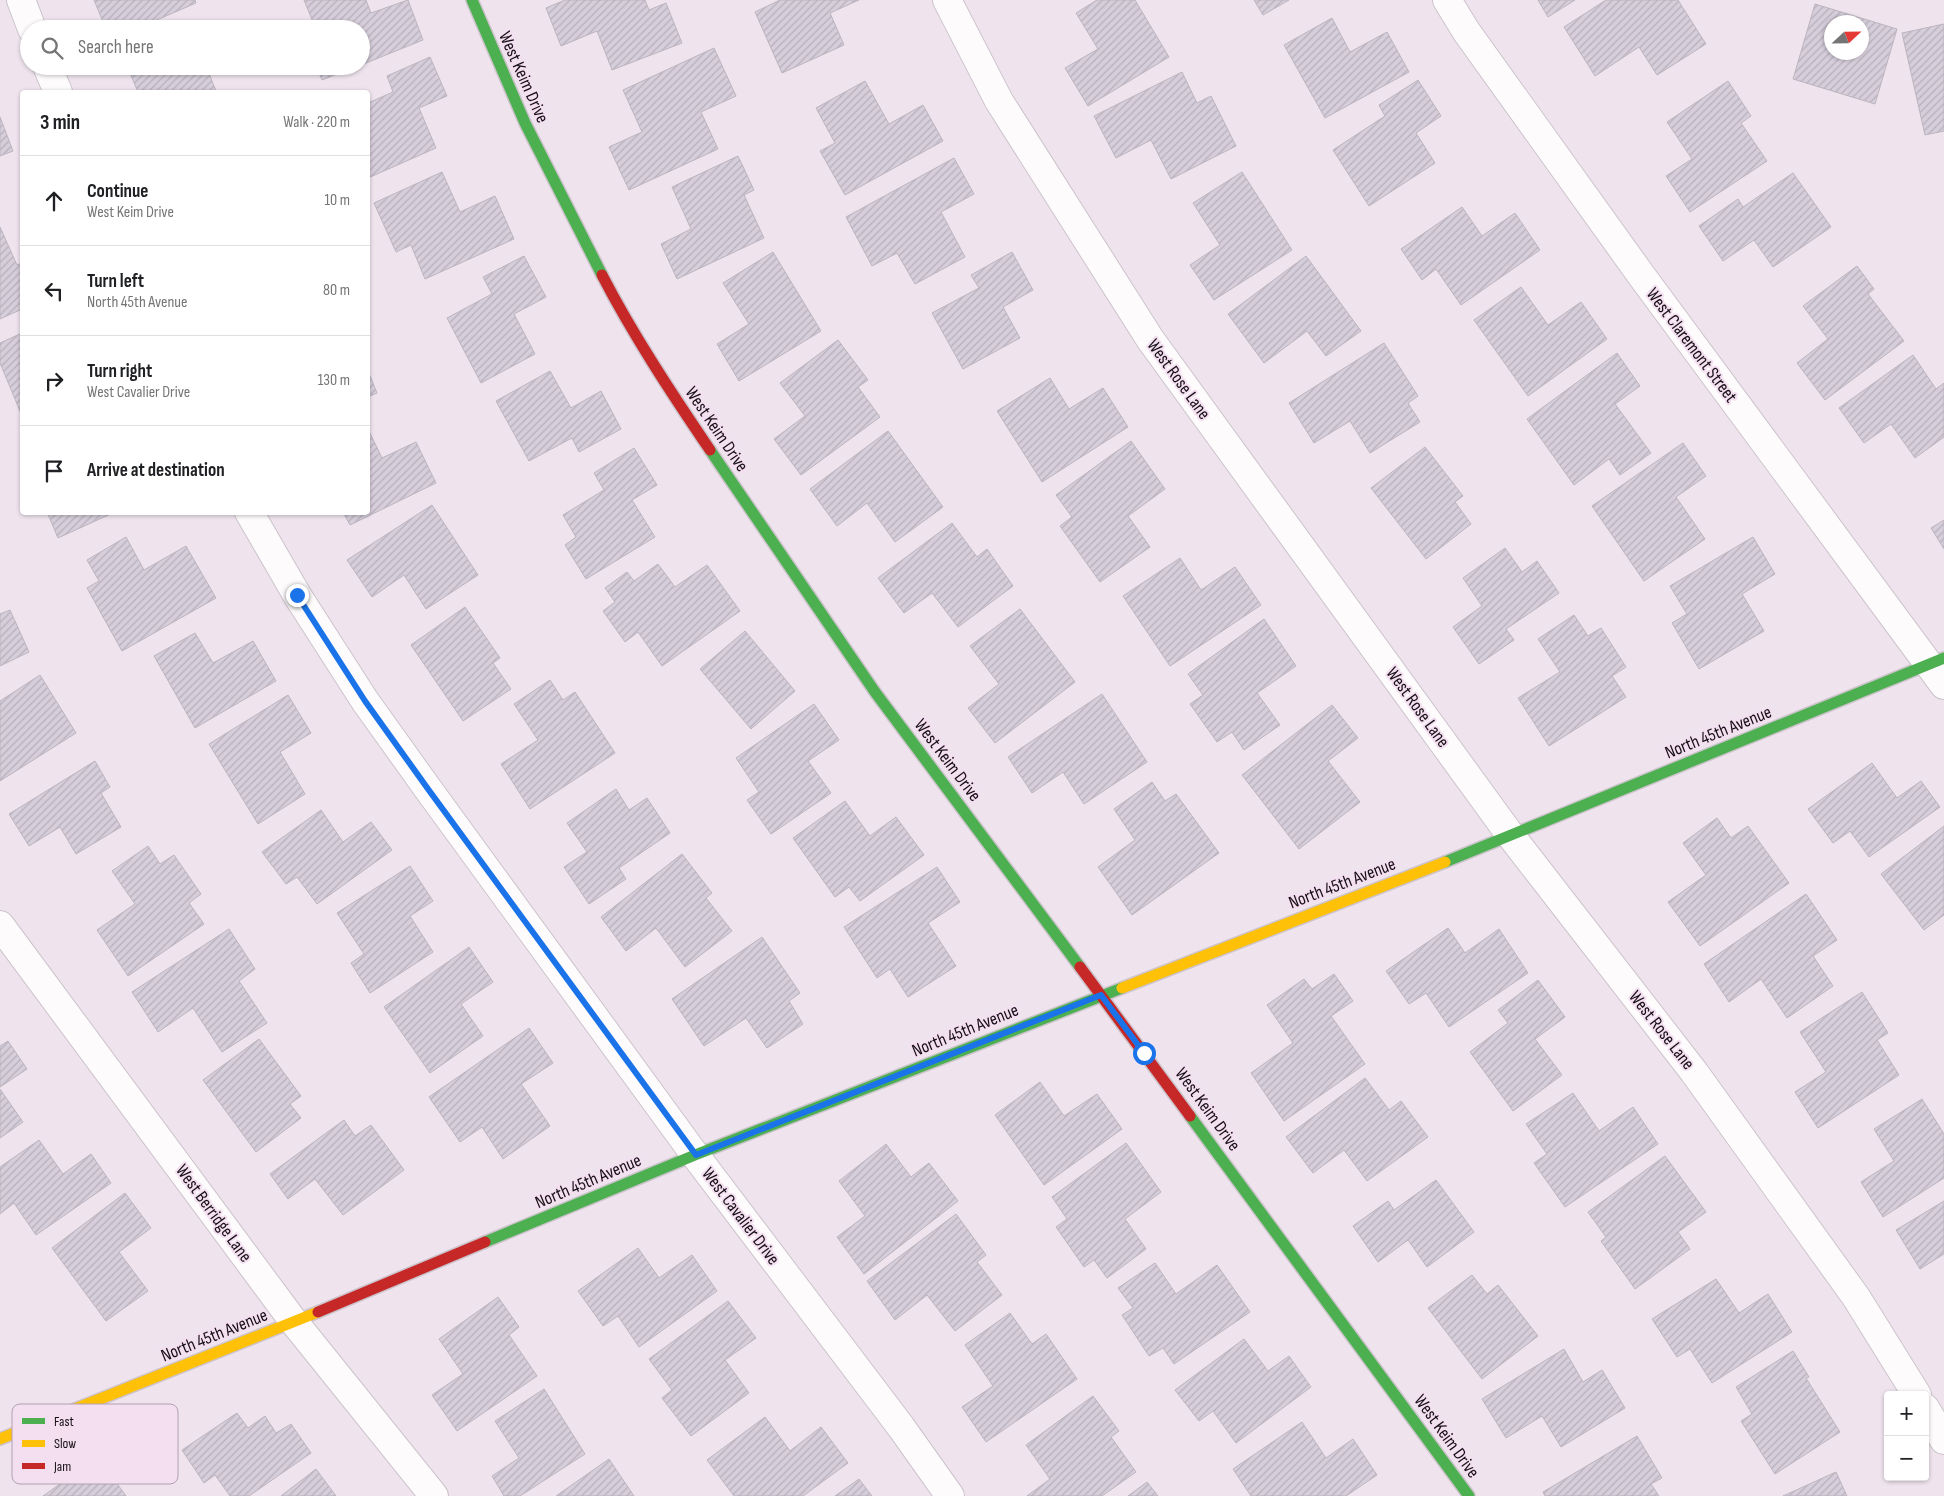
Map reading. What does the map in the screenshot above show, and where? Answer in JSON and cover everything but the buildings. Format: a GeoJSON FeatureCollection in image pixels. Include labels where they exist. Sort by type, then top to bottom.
{"type":"FeatureCollection","features":[{"type":"Feature","properties":{"kind":"street"},"geometry":{"type":"LineString","coordinates":[[20,0],[28,20]]}},
{"type":"Feature","properties":{"kind":"street","name":"West Keim Drive"},"geometry":{"type":"LineString","coordinates":[[472,0],[525,123],[605,280],[684,412],[875,692],[1101,995],[1469,1496]]}},
{"type":"Feature","properties":{"kind":"street","name":"West Rose Lane"},"geometry":{"type":"LineString","coordinates":[[947,0],[999,100],[1150,339],[1511,836],[1706,1088],[1856,1297],[1915,1391]]}},
{"type":"Feature","properties":{"kind":"street","name":"West Claremont Street"},"geometry":{"type":"LineString","coordinates":[[1447,0],[1466,31],[1640,275],[1939,669]]}},
{"type":"Feature","properties":{"kind":"street"},"geometry":{"type":"LineString","coordinates":[[51,75],[57,90]]}},
{"type":"Feature","properties":{"kind":"street","name":"West Cavalier Drive"},"geometry":{"type":"LineString","coordinates":[[251,515],[297,595],[365,701],[696,1155],[901,1427],[950,1496]]}},
{"type":"Feature","properties":{"kind":"street","name":"North 45th Avenue"},"geometry":{"type":"LineString","coordinates":[[88,1404],[294,1322],[696,1155],[1101,995],[1939,669]]}},
{"type":"Feature","properties":{"kind":"street","name":"West Berridge Lane"},"geometry":{"type":"LineString","coordinates":[[0,925],[294,1322],[434,1496]]}},
{"type":"Feature","properties":{"kind":"street"},"geometry":{"type":"LineString","coordinates":[[1929,1415],[1944,1440]]}},
{"type":"Feature","properties":{"kind":"street","name":"North 45th Avenue"},"geometry":{"type":"LineString","coordinates":[[0,1439],[12,1434]]}},
{"type":"Feature","properties":{"kind":"traffic: fast"},"geometry":{"type":"LineString","coordinates":[[472,0],[525,123],[602,275]]}},
{"type":"Feature","properties":{"kind":"traffic: fast"},"geometry":{"type":"LineString","coordinates":[[710,450],[875,692],[1080,967]]}},
{"type":"Feature","properties":{"kind":"traffic: fast"},"geometry":{"type":"LineString","coordinates":[[1445,862],[1944,658]]}},
{"type":"Feature","properties":{"kind":"traffic: fast"},"geometry":{"type":"LineString","coordinates":[[485,1242],[695,1155],[1122,988]]}},
{"type":"Feature","properties":{"kind":"traffic: fast"},"geometry":{"type":"LineString","coordinates":[[1190,1116],[1469,1496]]}},
{"type":"Feature","properties":{"kind":"traffic: slow"},"geometry":{"type":"LineString","coordinates":[[1122,988],[1445,862]]}},
{"type":"Feature","properties":{"kind":"traffic: slow"},"geometry":{"type":"LineString","coordinates":[[88,1404],[318,1312]]}},
{"type":"Feature","properties":{"kind":"traffic: slow"},"geometry":{"type":"LineString","coordinates":[[0,1439],[12,1434]]}},
{"type":"Feature","properties":{"kind":"traffic: jam"},"geometry":{"type":"LineString","coordinates":[[602,275],[667,386],[710,450]]}},
{"type":"Feature","properties":{"kind":"traffic: jam"},"geometry":{"type":"LineString","coordinates":[[1080,967],[1190,1116]]}},
{"type":"Feature","properties":{"kind":"traffic: jam"},"geometry":{"type":"LineString","coordinates":[[318,1312],[485,1242]]}},
{"type":"Feature","properties":{"kind":"route"},"geometry":{"type":"LineString","coordinates":[[297,595],[365,701],[696,1155],[1101,995],[1144,1053]]}}]}
